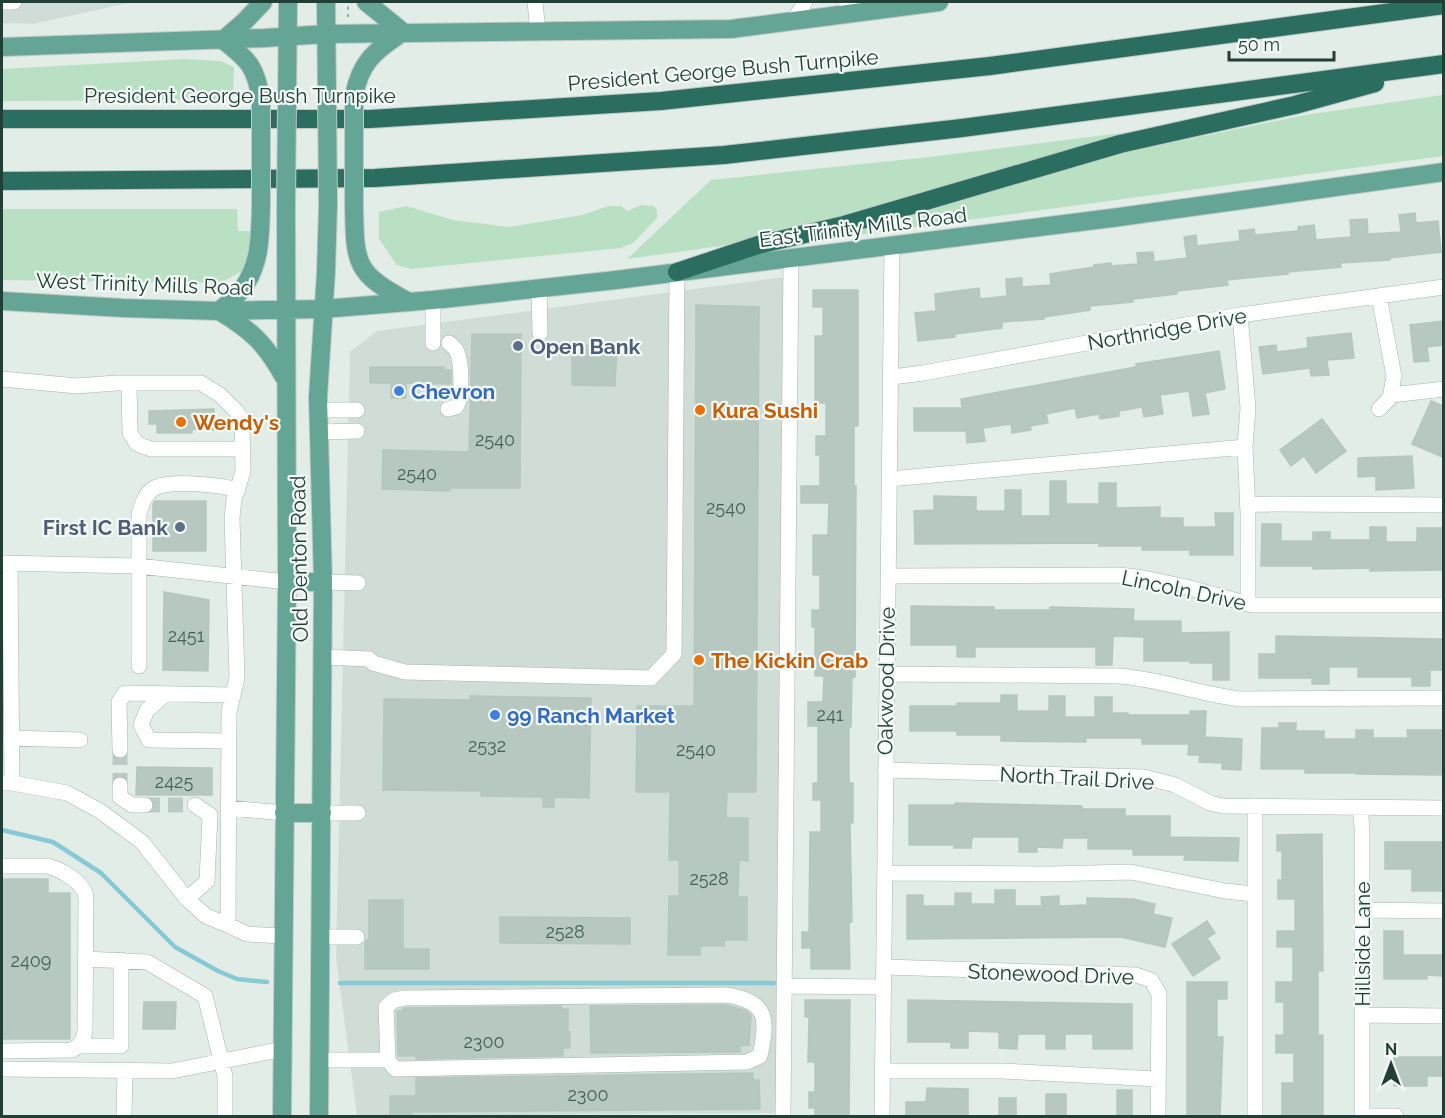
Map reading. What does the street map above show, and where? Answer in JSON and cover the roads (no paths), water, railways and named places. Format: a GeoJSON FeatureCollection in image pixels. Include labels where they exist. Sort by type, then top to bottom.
{"type":"FeatureCollection","features":[{"type":"Feature","properties":{"kind":"highway","name":"President George Bush Turnpike"},"geometry":{"type":"LineString","coordinates":[[2,119],[370,118],[661,101],[990,66],[1443,4]]}},
{"type":"Feature","properties":{"kind":"highway"},"geometry":{"type":"LineString","coordinates":[[2,181],[375,178],[724,155],[962,128],[1443,64]]}},
{"type":"Feature","properties":{"kind":"highway"},"geometry":{"type":"LineString","coordinates":[[677,272],[758,245],[844,225],[1120,144],[1295,105],[1443,64]]}},
{"type":"Feature","properties":{"kind":"main road"},"geometry":{"type":"LineString","coordinates":[[223,40],[263,2]]}},
{"type":"Feature","properties":{"kind":"main road","name":"Old Denton Road"},"geometry":{"type":"LineString","coordinates":[[282,1116],[287,582],[285,379],[288,2]]}},
{"type":"Feature","properties":{"kind":"main road","name":"Old Denton Road"},"geometry":{"type":"LineString","coordinates":[[319,1116],[323,582],[318,410],[328,205],[326,2]]}},
{"type":"Feature","properties":{"kind":"main road"},"geometry":{"type":"LineString","coordinates":[[366,2],[403,33]]}},
{"type":"Feature","properties":{"kind":"main road"},"geometry":{"type":"LineString","coordinates":[[2,47],[223,40],[326,34],[731,28],[939,2]]}},
{"type":"Feature","properties":{"kind":"main road"},"geometry":{"type":"LineString","coordinates":[[403,33],[380,47],[367,61],[357,79],[354,96],[355,249],[362,268],[383,288],[409,302]]}},
{"type":"Feature","properties":{"kind":"main road"},"geometry":{"type":"LineString","coordinates":[[223,40],[253,68],[257,77],[261,100],[261,206],[260,251],[254,269],[243,289],[219,311],[242,324],[259,339],[271,353],[285,379]]}},
{"type":"Feature","properties":{"kind":"main road","name":"East Trinity Mills Road"},"geometry":{"type":"LineString","coordinates":[[286,309],[323,309],[433,300],[677,272],[1112,218],[1443,172]]}},
{"type":"Feature","properties":{"kind":"main road","name":"West Trinity Mills Road"},"geometry":{"type":"LineString","coordinates":[[2,301],[219,311],[286,309]]}},
{"type":"Feature","properties":{"kind":"main road"},"geometry":{"type":"LineString","coordinates":[[287,582],[323,582]]}},
{"type":"Feature","properties":{"kind":"main road"},"geometry":{"type":"LineString","coordinates":[[284,813],[322,813]]}},
{"type":"Feature","properties":{"kind":"street"},"geometry":{"type":"LineString","coordinates":[[2,2],[14,2]]}},
{"type":"Feature","properties":{"kind":"street"},"geometry":{"type":"LineString","coordinates":[[536,2],[538,32]]}},
{"type":"Feature","properties":{"kind":"street"},"geometry":{"type":"LineString","coordinates":[[793,22],[805,2]]}},
{"type":"Feature","properties":{"kind":"street"},"geometry":{"type":"LineString","coordinates":[[846,2],[862,12]]}},
{"type":"Feature","properties":{"kind":"street","name":"Oakwood Drive"},"geometry":{"type":"LineString","coordinates":[[882,1116],[892,246]]}},
{"type":"Feature","properties":{"kind":"street"},"geometry":{"type":"LineString","coordinates":[[783,1116],[791,258]]}},
{"type":"Feature","properties":{"kind":"street"},"geometry":{"type":"LineString","coordinates":[[323,657],[369,659],[373,663],[405,672],[651,678],[674,654],[677,272]]}},
{"type":"Feature","properties":{"kind":"street","name":"Northridge Drive"},"geometry":{"type":"LineString","coordinates":[[892,377],[923,374],[1240,315],[1443,287]]}},
{"type":"Feature","properties":{"kind":"street"},"geometry":{"type":"LineString","coordinates":[[539,288],[540,333]]}},
{"type":"Feature","properties":{"kind":"street"},"geometry":{"type":"LineString","coordinates":[[1379,296],[1394,376],[1391,395],[1379,409]]}},
{"type":"Feature","properties":{"kind":"street"},"geometry":{"type":"LineString","coordinates":[[433,300],[433,343]]}},
{"type":"Feature","properties":{"kind":"street"},"geometry":{"type":"LineString","coordinates":[[1240,315],[1248,408],[1245,447],[1248,604]]}},
{"type":"Feature","properties":{"kind":"street"},"geometry":{"type":"LineString","coordinates":[[448,343],[456,350],[459,362],[460,395],[456,407],[448,409]]}},
{"type":"Feature","properties":{"kind":"street"},"geometry":{"type":"LineString","coordinates":[[2,379],[77,386],[201,383],[220,395],[242,420],[243,472],[234,499],[232,518],[237,678],[229,712],[228,925]]}},
{"type":"Feature","properties":{"kind":"street"},"geometry":{"type":"LineString","coordinates":[[129,383],[130,433],[137,444],[151,449],[243,449]]}},
{"type":"Feature","properties":{"kind":"street"},"geometry":{"type":"LineString","coordinates":[[1391,395],[1443,389]]}},
{"type":"Feature","properties":{"kind":"street"},"geometry":{"type":"LineString","coordinates":[[318,410],[357,410]]}},
{"type":"Feature","properties":{"kind":"street"},"geometry":{"type":"LineString","coordinates":[[319,432],[357,431]]}},
{"type":"Feature","properties":{"kind":"street"},"geometry":{"type":"LineString","coordinates":[[889,479],[1245,447]]}},
{"type":"Feature","properties":{"kind":"street"},"geometry":{"type":"LineString","coordinates":[[139,666],[139,514],[144,499],[153,489],[167,484],[217,484],[238,490]]}},
{"type":"Feature","properties":{"kind":"street"},"geometry":{"type":"LineString","coordinates":[[1247,504],[1443,505]]}},
{"type":"Feature","properties":{"kind":"street"},"geometry":{"type":"LineString","coordinates":[[283,936],[247,934],[206,916],[187,899],[142,842],[100,811],[67,793],[7,783],[11,738],[6,564],[138,566],[287,582]]}},
{"type":"Feature","properties":{"kind":"street","name":"Lincoln Drive"},"geometry":{"type":"LineString","coordinates":[[888,576],[1119,574],[1165,582],[1248,604],[1443,605]]}},
{"type":"Feature","properties":{"kind":"street"},"geometry":{"type":"LineString","coordinates":[[323,582],[358,583]]}},
{"type":"Feature","properties":{"kind":"street"},"geometry":{"type":"LineString","coordinates":[[887,675],[1119,676],[1151,680],[1212,695],[1250,699],[1443,698]]}},
{"type":"Feature","properties":{"kind":"street"},"geometry":{"type":"LineString","coordinates":[[120,750],[119,702],[125,693],[233,695]]}},
{"type":"Feature","properties":{"kind":"street"},"geometry":{"type":"LineString","coordinates":[[166,694],[147,710],[141,725],[149,740],[229,741]]}},
{"type":"Feature","properties":{"kind":"street"},"geometry":{"type":"LineString","coordinates":[[11,738],[80,740]]}},
{"type":"Feature","properties":{"kind":"street","name":"North Trail Drive"},"geometry":{"type":"LineString","coordinates":[[885,770],[1144,777],[1175,785],[1210,803],[1223,806],[1443,808]]}},
{"type":"Feature","properties":{"kind":"street"},"geometry":{"type":"LineString","coordinates":[[120,785],[120,797],[132,805],[145,805]]}},
{"type":"Feature","properties":{"kind":"street"},"geometry":{"type":"LineString","coordinates":[[187,899],[207,881],[210,815],[195,805]]}},
{"type":"Feature","properties":{"kind":"street"},"geometry":{"type":"LineString","coordinates":[[1255,806],[1255,1116]]}},
{"type":"Feature","properties":{"kind":"street"},"geometry":{"type":"LineString","coordinates":[[229,808],[284,813]]}},
{"type":"Feature","properties":{"kind":"street","name":"Hillside Lane"},"geometry":{"type":"LineString","coordinates":[[1360,808],[1362,827],[1362,1116]]}},
{"type":"Feature","properties":{"kind":"street"},"geometry":{"type":"LineString","coordinates":[[322,813],[358,813]]}},
{"type":"Feature","properties":{"kind":"street"},"geometry":{"type":"LineString","coordinates":[[2,866],[56,868],[83,888],[86,898],[86,1031],[79,1046]]}},
{"type":"Feature","properties":{"kind":"street"},"geometry":{"type":"LineString","coordinates":[[885,873],[1131,872],[1225,891],[1254,894]]}},
{"type":"Feature","properties":{"kind":"street"},"geometry":{"type":"LineString","coordinates":[[1362,910],[1443,911]]}},
{"type":"Feature","properties":{"kind":"street"},"geometry":{"type":"LineString","coordinates":[[321,937],[357,937]]}},
{"type":"Feature","properties":{"kind":"street"},"geometry":{"type":"LineString","coordinates":[[85,959],[147,962],[205,996],[225,1076],[225,1116]]}},
{"type":"Feature","properties":{"kind":"street"},"geometry":{"type":"LineString","coordinates":[[2,1050],[64,1051],[79,1046],[121,1047],[121,960]]}},
{"type":"Feature","properties":{"kind":"street","name":"Stonewood Drive"},"geometry":{"type":"LineString","coordinates":[[885,967],[1136,975],[1151,980],[1159,994],[1158,1116]]}},
{"type":"Feature","properties":{"kind":"street"},"geometry":{"type":"LineString","coordinates":[[784,986],[884,987]]}},
{"type":"Feature","properties":{"kind":"street"},"geometry":{"type":"LineString","coordinates":[[320,1060],[387,1060],[395,1069],[747,1062],[760,1056],[764,1040],[764,1017],[757,1004],[744,998],[726,995],[405,998],[394,1000],[386,1007],[387,1060]]}},
{"type":"Feature","properties":{"kind":"street"},"geometry":{"type":"LineString","coordinates":[[1362,1015],[1443,1016]]}},
{"type":"Feature","properties":{"kind":"street"},"geometry":{"type":"LineString","coordinates":[[2,1069],[172,1071],[283,1049]]}},
{"type":"Feature","properties":{"kind":"street"},"geometry":{"type":"LineString","coordinates":[[124,1116],[125,1070]]}},
{"type":"Feature","properties":{"kind":"street"},"geometry":{"type":"LineString","coordinates":[[882,1071],[1002,1071],[1158,1079]]}},
{"type":"Feature","properties":{"kind":"street"},"geometry":{"type":"LineString","coordinates":[[1362,1116],[1396,1116]]}},
{"type":"Feature","properties":{"kind":"waterway"},"geometry":{"type":"LineString","coordinates":[[2,830],[53,842],[101,873],[175,947],[237,979],[267,982]]}},
{"type":"Feature","properties":{"kind":"waterway"},"geometry":{"type":"LineString","coordinates":[[340,983],[774,983]]}},
{"type":"Feature","properties":{"kind":"tunnel"},"geometry":{"type":"LineString","coordinates":[[120,750],[120,785]]}},
{"type":"Feature","properties":{"kind":"tunnel"},"geometry":{"type":"LineString","coordinates":[[145,805],[195,805]]}},
{"type":"Feature","properties":{"kind":"place","name":"Open Bank"},"geometry":{"type":"Point","coordinates":[518,346]}},
{"type":"Feature","properties":{"kind":"place","name":"Chevron"},"geometry":{"type":"Point","coordinates":[399,391]}},
{"type":"Feature","properties":{"kind":"place","name":"Kura Sushi"},"geometry":{"type":"Point","coordinates":[700,410]}},
{"type":"Feature","properties":{"kind":"place","name":"Wendy's"},"geometry":{"type":"Point","coordinates":[181,422]}},
{"type":"Feature","properties":{"kind":"place","name":"First IC Bank"},"geometry":{"type":"Point","coordinates":[180,527]}},
{"type":"Feature","properties":{"kind":"place","name":"The Kickin Crab"},"geometry":{"type":"Point","coordinates":[699,660]}},
{"type":"Feature","properties":{"kind":"place","name":"99 Ranch Market"},"geometry":{"type":"Point","coordinates":[495,715]}}]}
